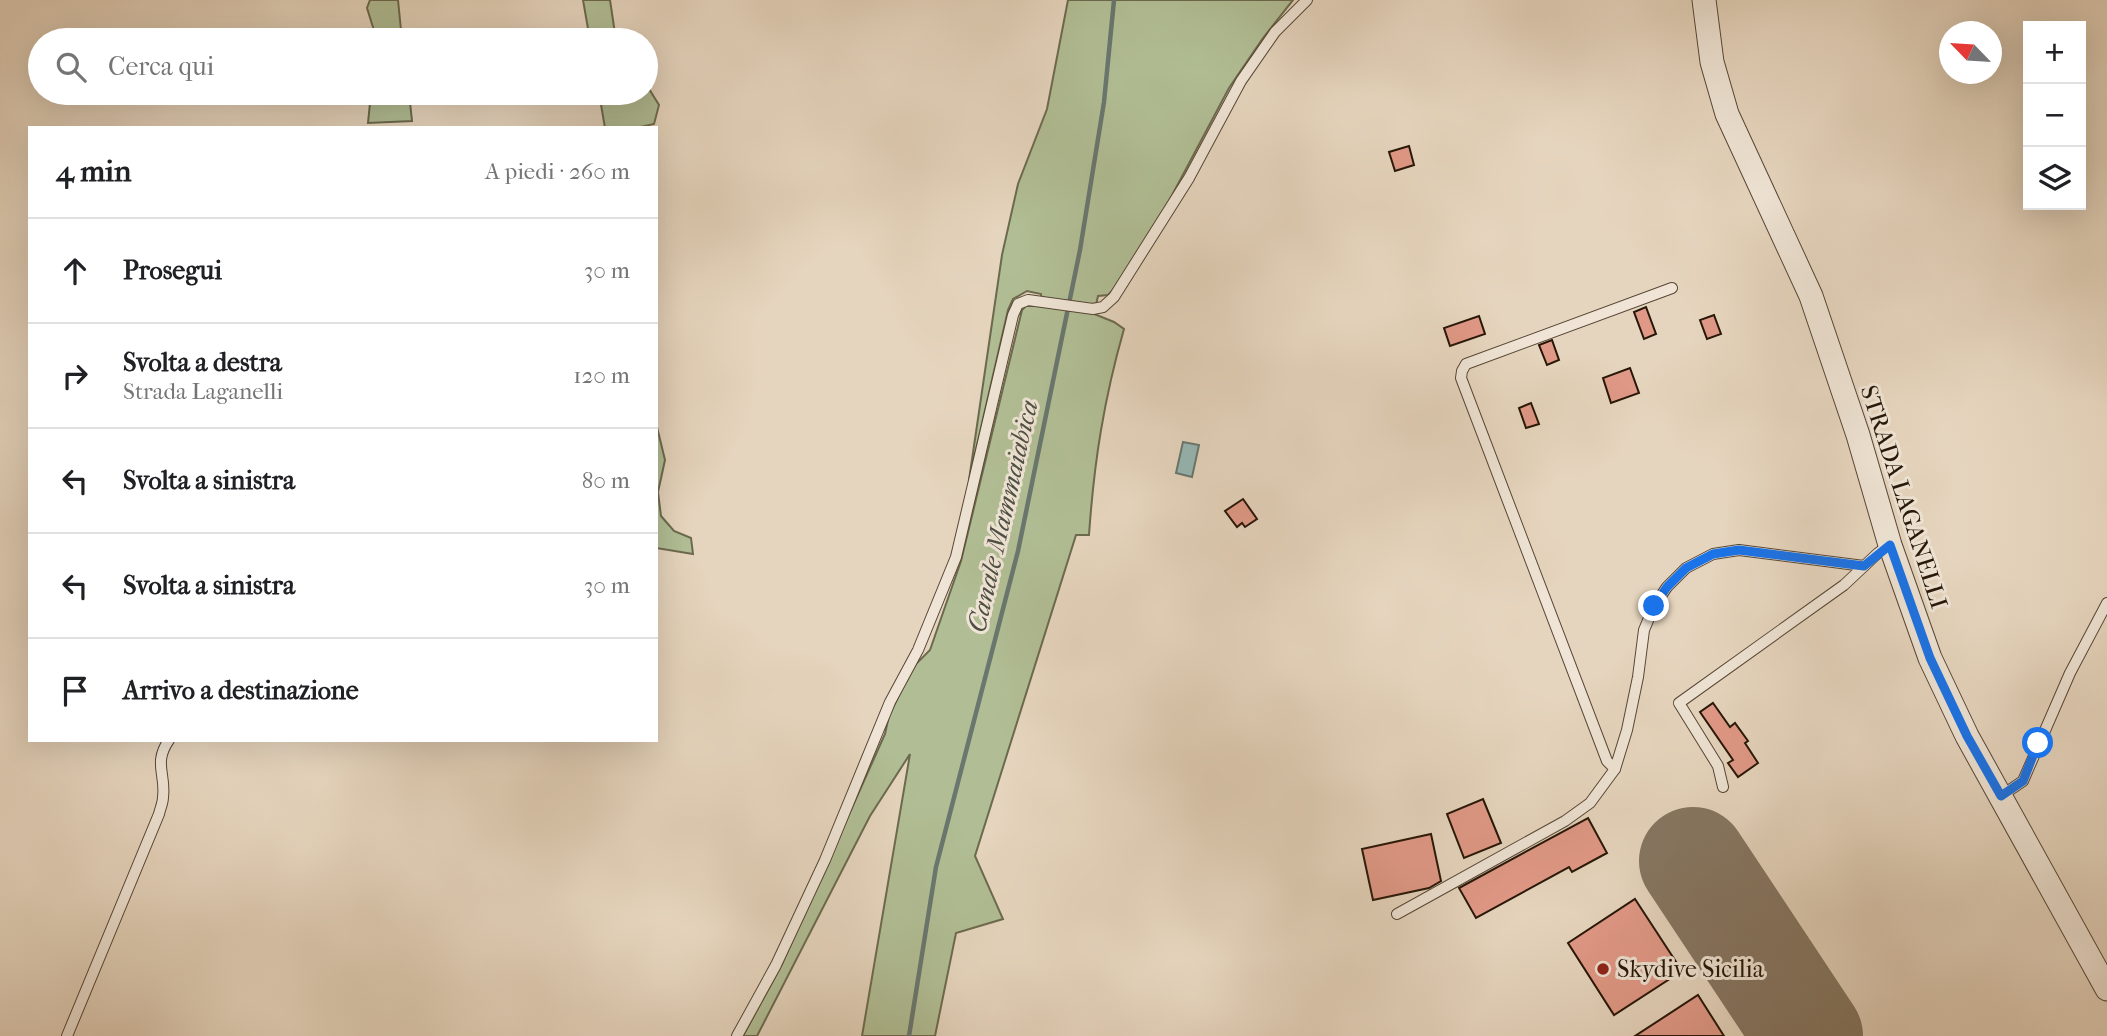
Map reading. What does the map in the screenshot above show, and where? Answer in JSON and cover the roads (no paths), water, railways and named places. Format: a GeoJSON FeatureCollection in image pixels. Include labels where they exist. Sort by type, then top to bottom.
{"type":"FeatureCollection","features":[{"type":"Feature","properties":{"kind":"street","name":"STRADA LAGANELLI"},"geometry":{"type":"LineString","coordinates":[[1704,0],[1712,62],[1727,114],[1811,296],[1858,435],[1890,545],[1930,658],[1967,736],[2107,989]]}},
{"type":"Feature","properties":{"kind":"lane"},"geometry":{"type":"LineString","coordinates":[[737,1036],[776,965],[814,883],[890,702],[918,650],[944,589],[956,556],[1013,315],[1018,304],[1028,300],[1093,309],[1103,307],[1114,298],[1189,178],[1241,81],[1275,32],[1307,0]]}},
{"type":"Feature","properties":{"kind":"lane"},"geometry":{"type":"LineString","coordinates":[[1615,769],[1607,761],[1574,679],[1461,378],[1466,364],[1672,288]]}},
{"type":"Feature","properties":{"kind":"lane"},"geometry":{"type":"LineString","coordinates":[[1723,787],[1718,766],[1679,704],[1844,585],[1890,545]]}},
{"type":"Feature","properties":{"kind":"lane"},"geometry":{"type":"LineString","coordinates":[[1397,914],[1565,821],[1590,803],[1615,769],[1627,730],[1644,630],[1654,606],[1667,587],[1686,568],[1713,554],[1739,550],[1864,566]]}},
{"type":"Feature","properties":{"kind":"lane"},"geometry":{"type":"LineString","coordinates":[[2001,796],[2023,781],[2070,673],[2107,603]]}},
{"type":"Feature","properties":{"kind":"lane"},"geometry":{"type":"LineString","coordinates":[[67,1036],[159,814],[164,795],[160,752],[168,742]]}},
{"type":"Feature","properties":{"kind":"water"},"geometry":{"type":"Polygon","coordinates":[[[1183,442],[1199,445],[1192,477],[1176,473],[1183,442]]]}},
{"type":"Feature","properties":{"kind":"waterway","name":"Canale Mammaiabica"},"geometry":{"type":"LineString","coordinates":[[909,1036],[936,867],[1018,551],[1080,250],[1104,102],[1114,0]]}},
{"type":"Feature","properties":{"kind":"place","name":"Skydive Sicilia"},"geometry":{"type":"Point","coordinates":[1603,969]}}]}
